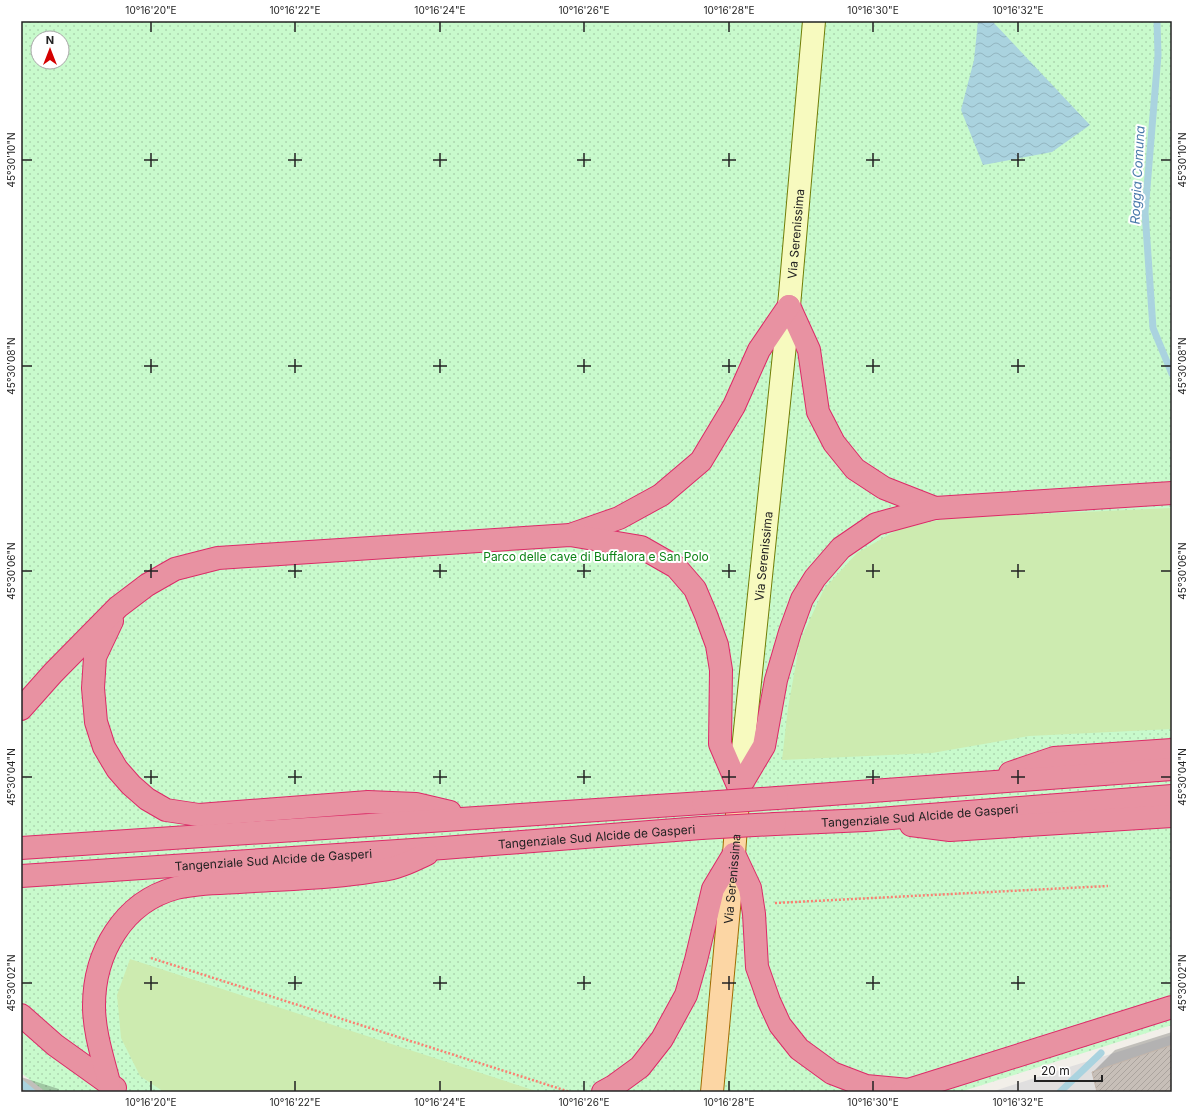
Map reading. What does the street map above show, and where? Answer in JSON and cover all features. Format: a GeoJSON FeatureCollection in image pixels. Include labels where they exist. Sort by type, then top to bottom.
{"type":"FeatureCollection","features":[{"type":"Feature","properties":{"kind":"highway"},"geometry":{"type":"LineString","coordinates":[[789,306],[809,350],[818,412],[834,443],[856,469],[884,488],[935,508]]}},
{"type":"Feature","properties":{"kind":"highway"},"geometry":{"type":"LineString","coordinates":[[570,535],[619,518],[661,495],[701,461],[734,406],[759,350],[789,306]]}},
{"type":"Feature","properties":{"kind":"highway"},"geometry":{"type":"LineString","coordinates":[[739,788],[764,746],[776,680],[790,632],[802,599],[815,578],[841,548],[876,524],[935,508],[1172,493]]}},
{"type":"Feature","properties":{"kind":"highway"},"geometry":{"type":"LineString","coordinates":[[21,709],[53,673],[118,607],[147,585],[175,569],[218,558],[570,535],[641,547],[676,567],[695,589],[717,645],[721,670],[720,744],[739,788]]}},
{"type":"Feature","properties":{"kind":"highway"},"geometry":{"type":"LineString","coordinates":[[118,607],[95,657],[93,688],[96,722],[104,747],[117,769],[131,786],[166,810],[199,816],[368,802],[416,804],[475,818]]}},
{"type":"Feature","properties":{"kind":"highway"},"geometry":{"type":"LineString","coordinates":[[979,783],[1054,758],[1172,750]]}},
{"type":"Feature","properties":{"kind":"highway"},"geometry":{"type":"LineString","coordinates":[[21,848],[777,798],[1172,769]]}},
{"type":"Feature","properties":{"kind":"highway","name":"Tangenziale Sud Alcide de Gasperi"},"geometry":{"type":"LineString","coordinates":[[21,876],[443,848],[701,828],[866,820],[1172,796]]}},
{"type":"Feature","properties":{"kind":"highway"},"geometry":{"type":"LineString","coordinates":[[866,820],[950,830],[1172,816]]}},
{"type":"Feature","properties":{"kind":"highway"},"geometry":{"type":"LineString","coordinates":[[114,1088],[97,1031],[94,1012],[96,979],[102,955],[114,934],[132,911],[155,896],[176,888],[202,884],[353,874],[398,867],[443,848]]}},
{"type":"Feature","properties":{"kind":"highway"},"geometry":{"type":"LineString","coordinates":[[734,854],[750,888],[753,905],[757,967],[780,1025],[799,1049],[832,1073],[866,1086],[906,1091],[1172,1007]]}},
{"type":"Feature","properties":{"kind":"highway"},"geometry":{"type":"LineString","coordinates":[[603,1092],[640,1068],[662,1039],[686,995],[713,889],[734,854]]}},
{"type":"Feature","properties":{"kind":"highway"},"geometry":{"type":"LineString","coordinates":[[21,1015],[55,1045],[114,1088]]}},
{"type":"Feature","properties":{"kind":"main road","name":"Via Serenissima"},"geometry":{"type":"LineString","coordinates":[[712,1092],[739,788],[789,306],[814,21]]}},
{"type":"Feature","properties":{"kind":"path"},"geometry":{"type":"LineString","coordinates":[[753,905],[1108,886]]}},
{"type":"Feature","properties":{"kind":"path"},"geometry":{"type":"LineString","coordinates":[[151,958],[570,1092]]}},
{"type":"Feature","properties":{"kind":"shaded area"},"geometry":{"type":"Polygon","coordinates":[[[1172,1035],[1172,1092],[991,1092],[1066,1068],[1172,1035]]]}},
{"type":"Feature","properties":{"kind":"green space","name":"Parco delle cave di Buffalora e San Polo"},"geometry":{"type":"Polygon","coordinates":[[[21,21],[1172,21],[1172,1025],[960,1092],[46,1092],[21,1073],[21,21]]]}},
{"type":"Feature","properties":{"kind":"green space"},"geometry":{"type":"Polygon","coordinates":[[[1172,508],[1172,729],[1029,736],[932,753],[782,760],[788,708],[800,641],[824,589],[857,553],[897,530],[947,518],[1172,508]]]}},
{"type":"Feature","properties":{"kind":"green space"},"geometry":{"type":"Polygon","coordinates":[[[130,959],[539,1092],[164,1092],[140,1076],[121,1038],[117,995],[130,959]]]}},
{"type":"Feature","properties":{"kind":"water"},"geometry":{"type":"Polygon","coordinates":[[[978,21],[992,21],[1090,125],[1052,152],[983,165],[961,110],[974,60],[978,21]]]}},
{"type":"Feature","properties":{"kind":"building"},"geometry":{"type":"Polygon","coordinates":[[[1172,1045],[1172,1092],[1097,1092],[1092,1072],[1172,1045]]]}},
{"type":"Feature","properties":{"kind":"waterway","name":"Roggia Comuna"},"geometry":{"type":"LineString","coordinates":[[1157,21],[1158,55],[1145,212],[1153,328],[1172,374]]}},
{"type":"Feature","properties":{"kind":"waterway","name":"Roggia Comuna"},"geometry":{"type":"LineString","coordinates":[[1060,1092],[1101,1053]]}},
{"type":"Feature","properties":{"kind":"waterway","name":"Roggia Comuna"},"geometry":{"type":"LineString","coordinates":[[21,1083],[32,1092]]}}]}
